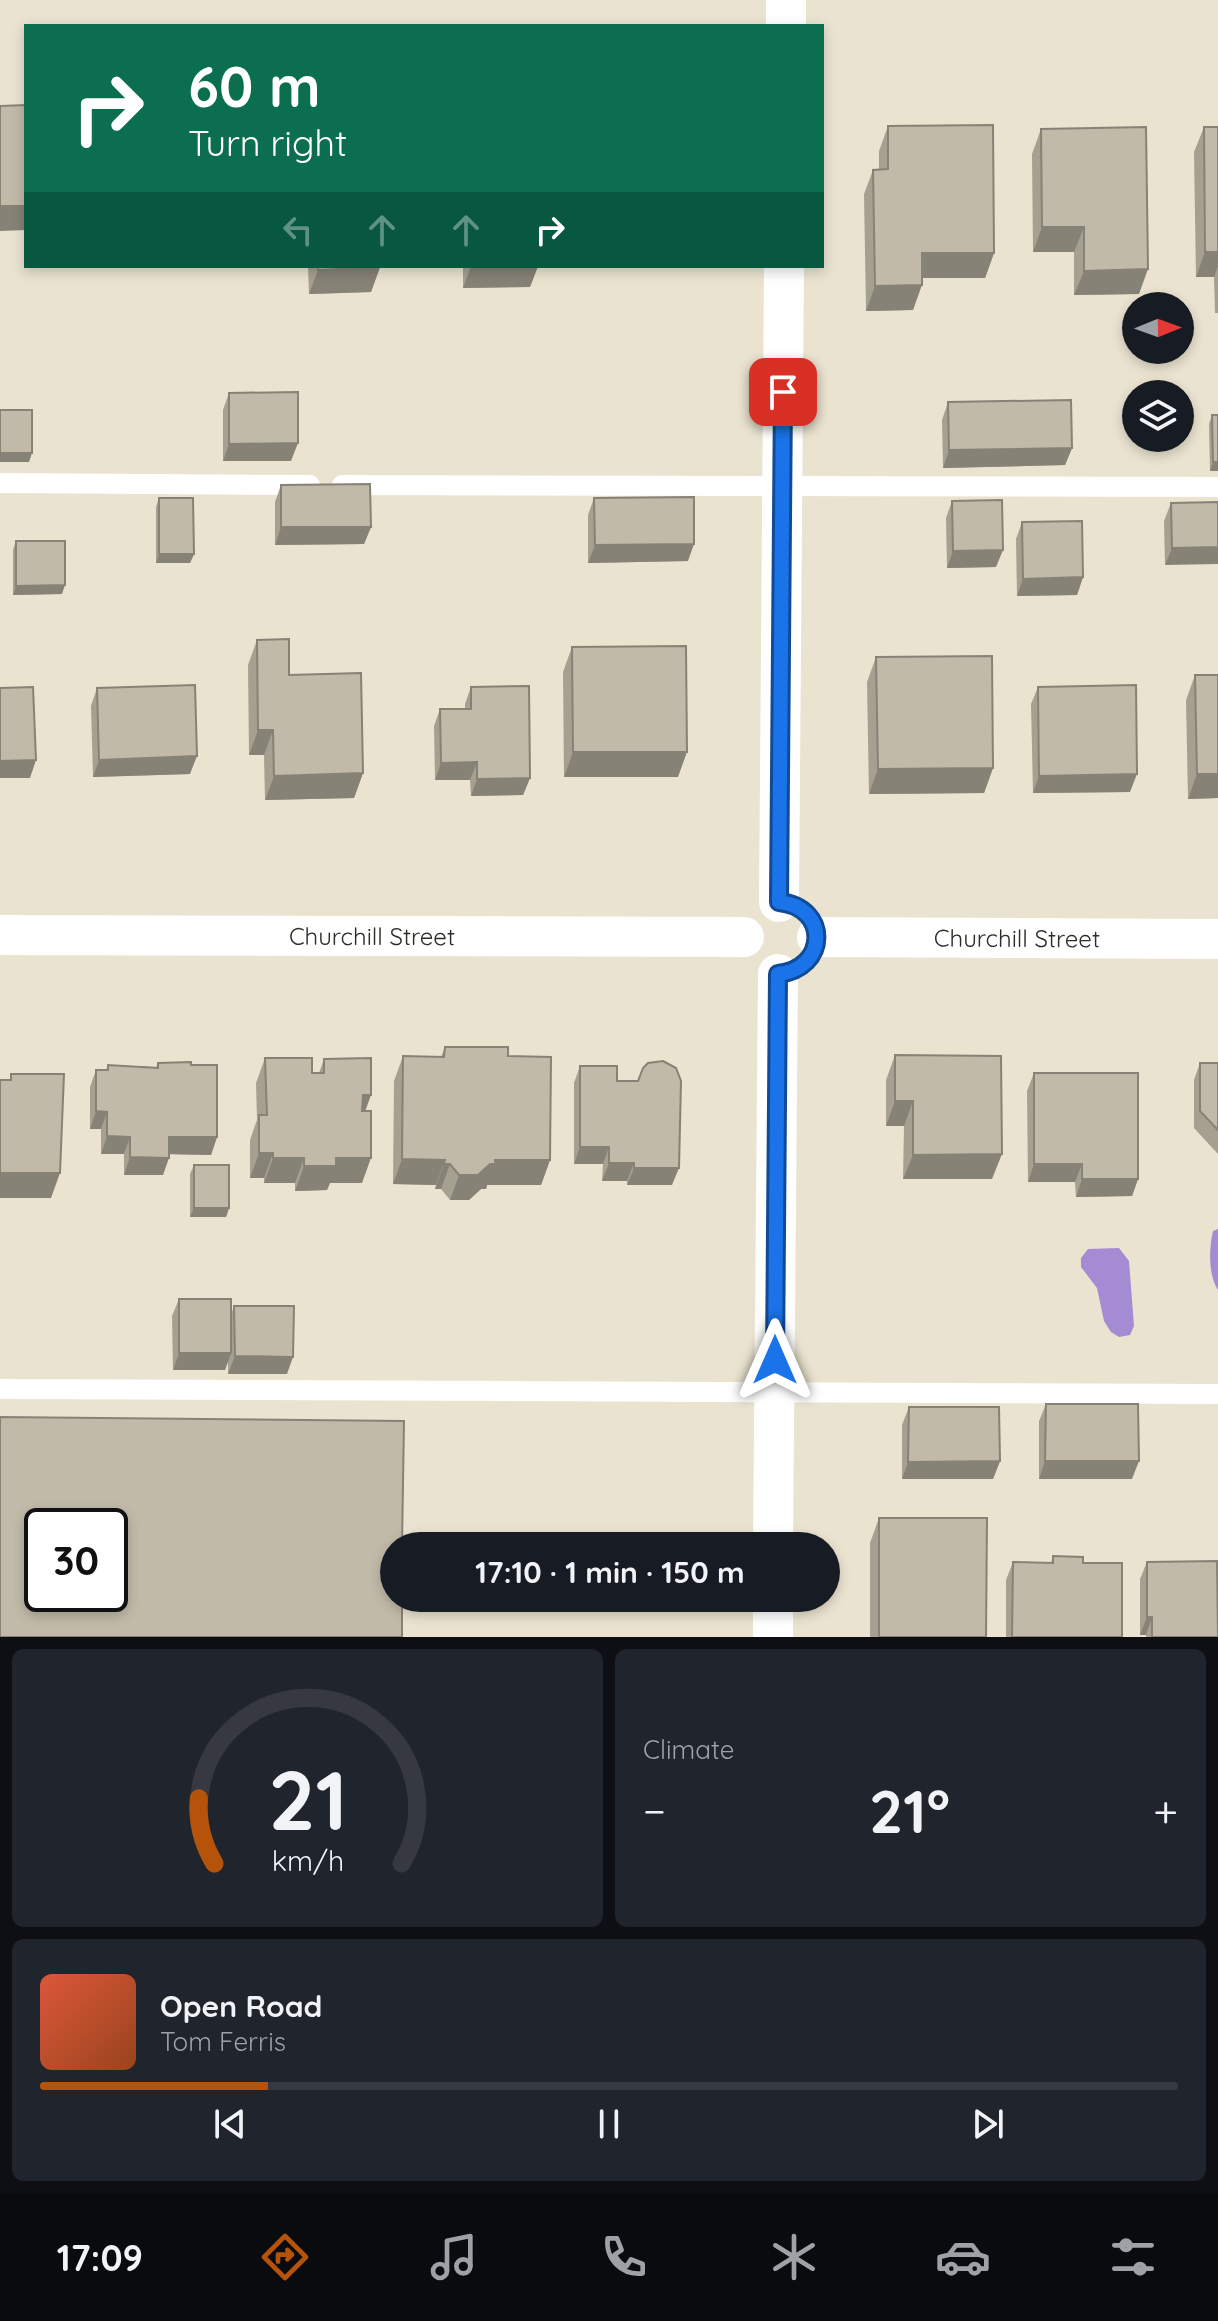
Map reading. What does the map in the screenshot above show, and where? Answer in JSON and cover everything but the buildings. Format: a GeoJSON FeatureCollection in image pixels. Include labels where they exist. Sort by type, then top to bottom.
{"type":"FeatureCollection","features":[{"type":"Feature","properties":{"kind":"street"},"geometry":{"type":"LineString","coordinates":[[786,0],[786,24]]}},
{"type":"Feature","properties":{"kind":"street"},"geometry":{"type":"LineString","coordinates":[[779,902],[784,268]]}},
{"type":"Feature","properties":{"kind":"street"},"geometry":{"type":"LineString","coordinates":[[779,902],[801,908],[809,915],[817,937],[810,960],[790,973],[778,974],[757,966],[746,948],[744,937],[751,916],[759,909],[779,902]]}},
{"type":"Feature","properties":{"kind":"street","name":"Churchill Street"},"geometry":{"type":"LineString","coordinates":[[0,935],[744,937]]}},
{"type":"Feature","properties":{"kind":"street","name":"Churchill Street"},"geometry":{"type":"LineString","coordinates":[[817,937],[1218,939]]}},
{"type":"Feature","properties":{"kind":"street"},"geometry":{"type":"LineString","coordinates":[[773,1532],[778,974]]}},
{"type":"Feature","properties":{"kind":"street"},"geometry":{"type":"LineString","coordinates":[[773,1612],[773,1637]]}},
{"type":"Feature","properties":{"kind":"lane"},"geometry":{"type":"LineString","coordinates":[[0,483],[1218,487]]}},
{"type":"Feature","properties":{"kind":"lane"},"geometry":{"type":"LineString","coordinates":[[0,1389],[1218,1394]]}},
{"type":"Feature","properties":{"kind":"shaded area"},"geometry":{"type":"Polygon","coordinates":[[[1218,1229],[1218,1290],[1212,1277],[1210,1253],[1213,1231],[1218,1229]]]}},
{"type":"Feature","properties":{"kind":"shaded area"},"geometry":{"type":"Polygon","coordinates":[[[1119,1248],[1129,1261],[1134,1326],[1130,1335],[1119,1337],[1111,1332],[1104,1321],[1097,1288],[1081,1267],[1081,1258],[1088,1249],[1119,1248]]]}},
{"type":"Feature","properties":{"kind":"route"},"geometry":{"type":"LineString","coordinates":[[775,1360],[778,974],[790,973],[810,960],[817,937],[809,915],[790,903],[779,902],[783,392]]}}]}
